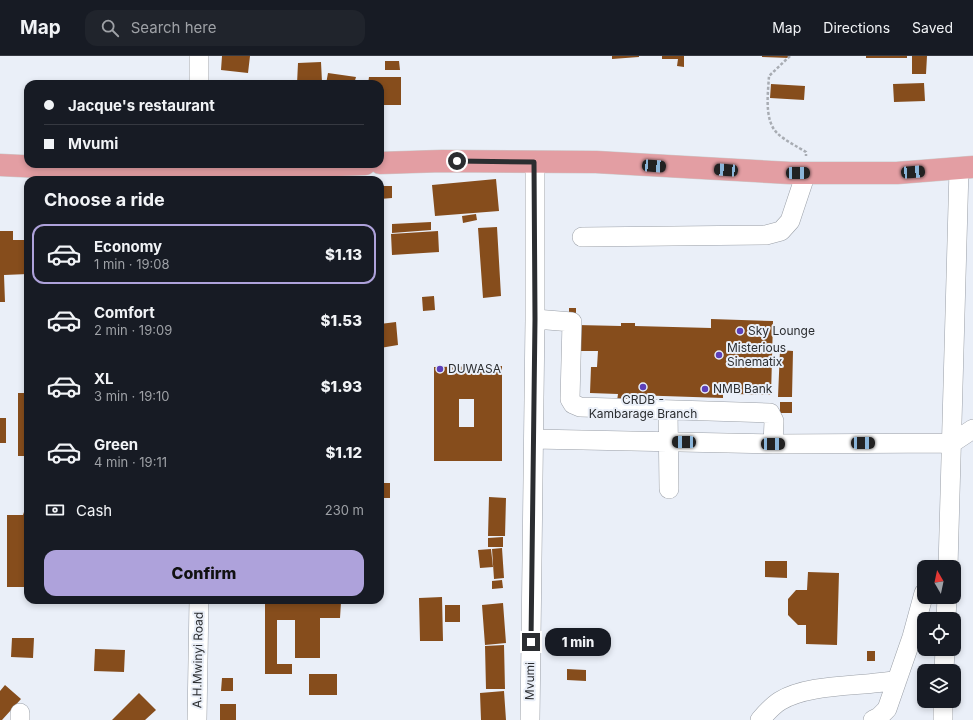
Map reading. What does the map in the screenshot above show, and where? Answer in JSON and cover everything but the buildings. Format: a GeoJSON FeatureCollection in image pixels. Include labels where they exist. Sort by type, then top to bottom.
{"type":"FeatureCollection","features":[{"type":"Feature","properties":{"kind":"main road"},"geometry":{"type":"LineString","coordinates":[[384,164],[442,161],[596,162],[806,173],[897,173],[966,168]]}},
{"type":"Feature","properties":{"kind":"main road"},"geometry":{"type":"LineString","coordinates":[[0,165],[24,166]]}},
{"type":"Feature","properties":{"kind":"main road"},"geometry":{"type":"LineString","coordinates":[[63,168],[198,171],[270,168]]}},
{"type":"Feature","properties":{"kind":"street"},"geometry":{"type":"LineString","coordinates":[[199,56],[199,80]]}},
{"type":"Feature","properties":{"kind":"street","name":"Mvumi"},"geometry":{"type":"LineString","coordinates":[[530,720],[535,319],[534,162]]}},
{"type":"Feature","properties":{"kind":"street"},"geometry":{"type":"LineString","coordinates":[[948,560],[952,443],[966,168]]}},
{"type":"Feature","properties":{"kind":"street"},"geometry":{"type":"LineString","coordinates":[[582,237],[766,235],[781,231],[790,221],[806,173]]}},
{"type":"Feature","properties":{"kind":"street"},"geometry":{"type":"LineString","coordinates":[[535,319],[572,322],[570,399],[573,404],[580,407],[770,413],[774,421],[773,444]]}},
{"type":"Feature","properties":{"kind":"street"},"geometry":{"type":"LineString","coordinates":[[668,410],[669,489]]}},
{"type":"Feature","properties":{"kind":"street"},"geometry":{"type":"LineString","coordinates":[[534,439],[773,444],[952,443],[973,429]]}},
{"type":"Feature","properties":{"kind":"street"},"geometry":{"type":"LineString","coordinates":[[937,560],[949,531]]}},
{"type":"Feature","properties":{"kind":"street","name":"A.H.Mwinyi Road"},"geometry":{"type":"LineString","coordinates":[[197,720],[198,604]]}},
{"type":"Feature","properties":{"kind":"street"},"geometry":{"type":"LineString","coordinates":[[874,720],[879,718],[887,709],[912,637],[921,604]]}},
{"type":"Feature","properties":{"kind":"street"},"geometry":{"type":"LineString","coordinates":[[760,720],[773,706],[796,694],[828,688],[883,683],[897,680]]}},
{"type":"Feature","properties":{"kind":"street"},"geometry":{"type":"LineString","coordinates":[[943,708],[943,720]]}},
{"type":"Feature","properties":{"kind":"path"},"geometry":{"type":"LineString","coordinates":[[790,56],[768,76],[767,109],[777,133],[806,152],[806,173]]}},
{"type":"Feature","properties":{"kind":"place","name":"Sky Lounge"},"geometry":{"type":"Point","coordinates":[740,331]}},
{"type":"Feature","properties":{"kind":"place","name":"Misterious Sinematix"},"geometry":{"type":"Point","coordinates":[719,355]}},
{"type":"Feature","properties":{"kind":"place","name":"DUWASA"},"geometry":{"type":"Point","coordinates":[440,369]}},
{"type":"Feature","properties":{"kind":"place","name":"CRDB - Kambarage Branch"},"geometry":{"type":"Point","coordinates":[643,387]}},
{"type":"Feature","properties":{"kind":"place","name":"NMB Bank"},"geometry":{"type":"Point","coordinates":[705,389]}},
{"type":"Feature","properties":{"kind":"route"},"geometry":{"type":"LineString","coordinates":[[457,161],[534,162],[535,319],[531,642]]}}]}
